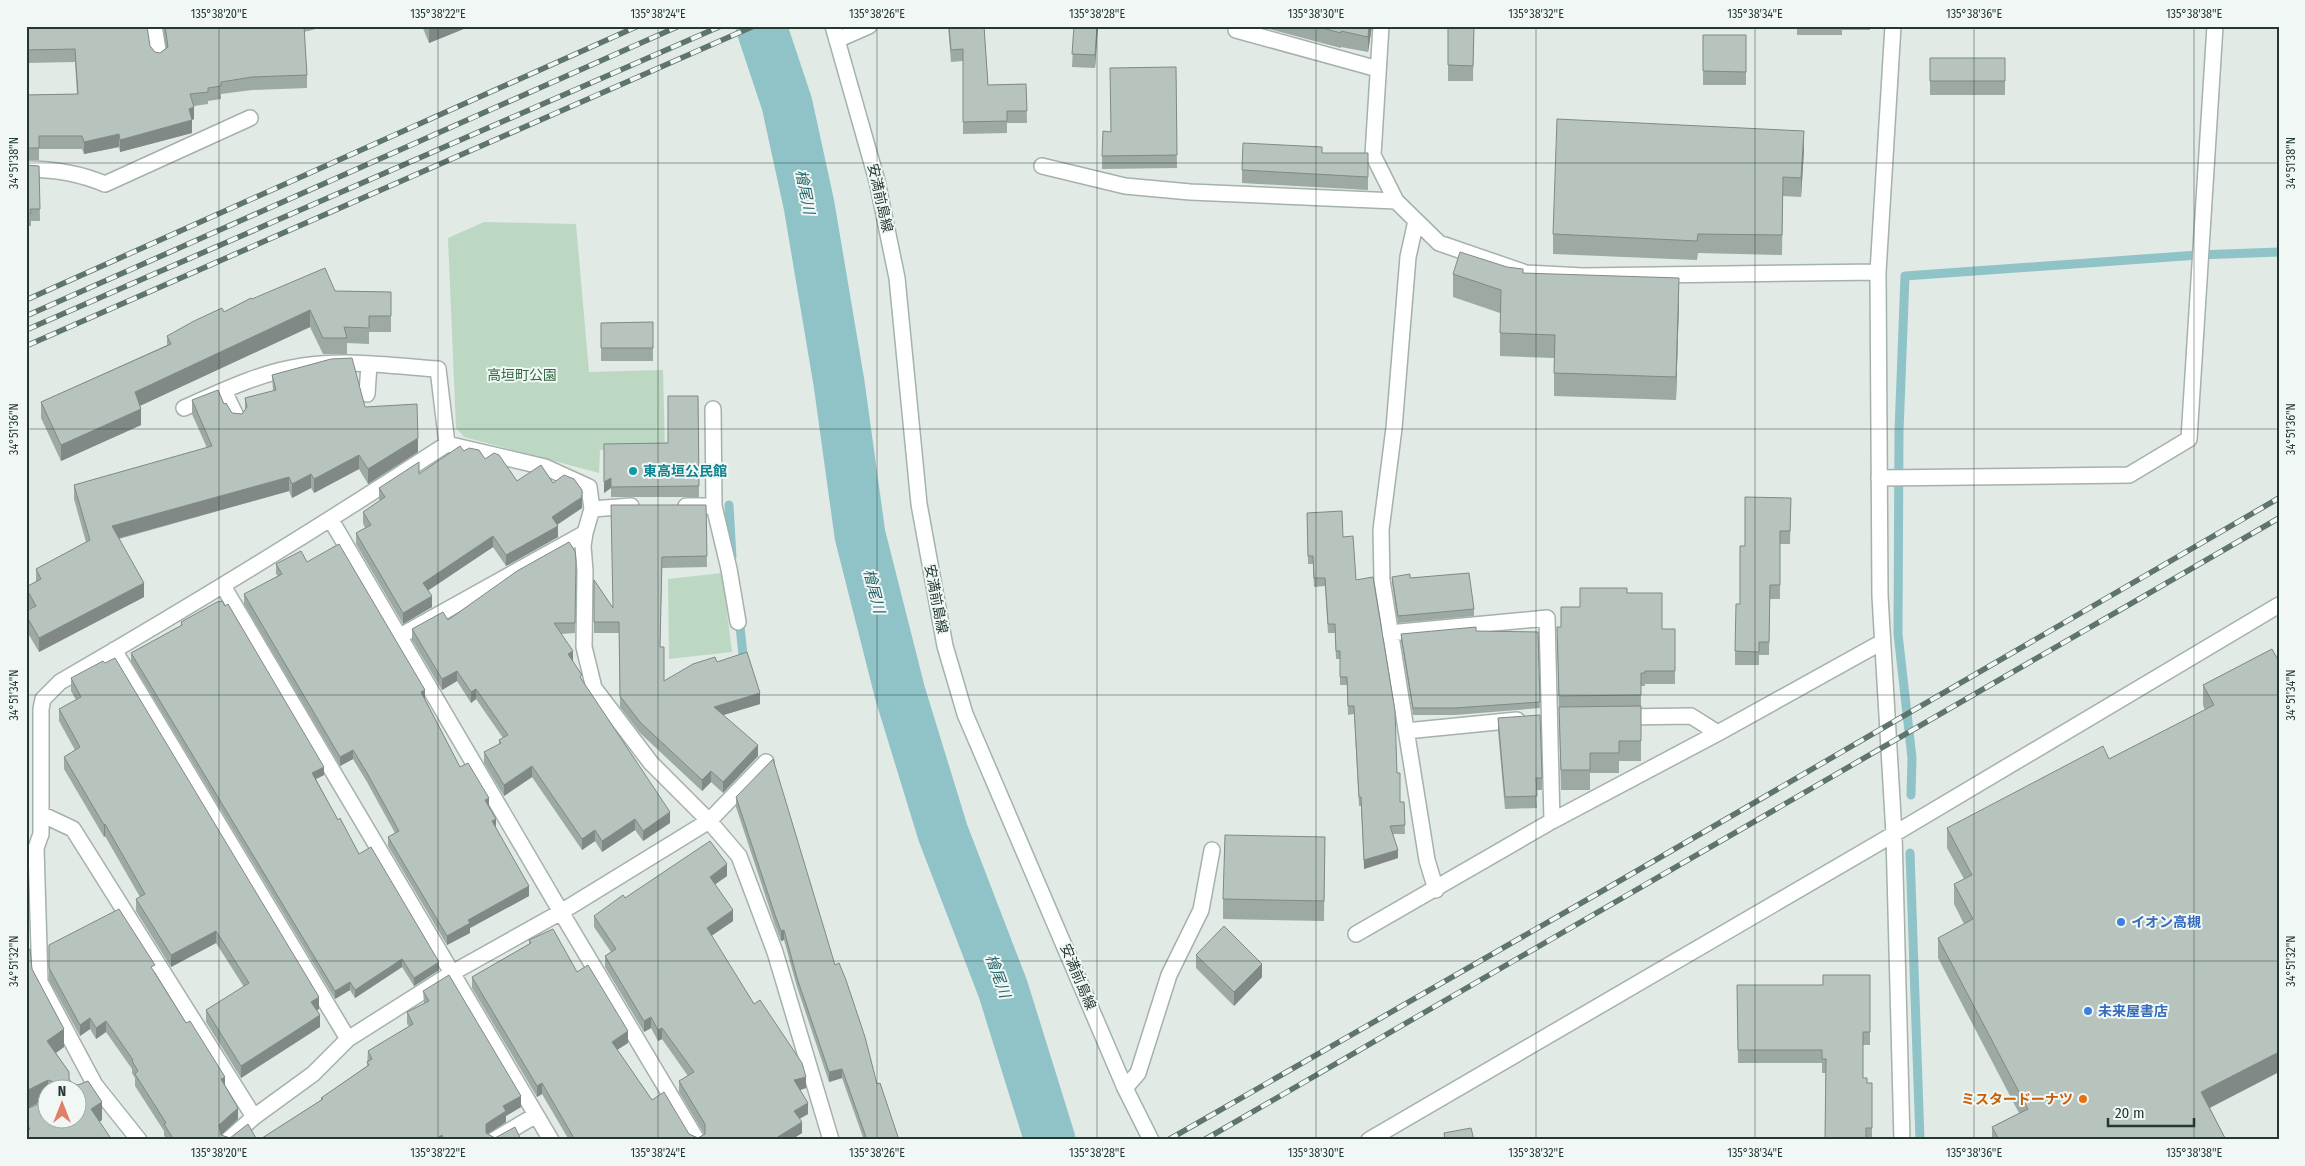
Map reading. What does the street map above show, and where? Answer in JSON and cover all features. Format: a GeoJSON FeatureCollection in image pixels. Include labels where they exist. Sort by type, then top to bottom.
{"type":"FeatureCollection","features":[{"type":"Feature","properties":{"kind":"street"},"geometry":{"type":"LineString","coordinates":[[154,26],[159,56]]}},
{"type":"Feature","properties":{"kind":"street"},"geometry":{"type":"LineString","coordinates":[[835,33],[869,26]]}},
{"type":"Feature","properties":{"kind":"street"},"geometry":{"type":"LineString","coordinates":[[1381,26],[1373,155],[1396,201],[1439,244],[1526,273],[1583,276],[1878,272]]}},
{"type":"Feature","properties":{"kind":"street"},"geometry":{"type":"LineString","coordinates":[[1893,26],[1878,272],[1879,478],[1880,596],[1894,834],[1902,1140]]}},
{"type":"Feature","properties":{"kind":"street"},"geometry":{"type":"LineString","coordinates":[[1879,478],[2129,475],[2189,439],[2215,26]]}},
{"type":"Feature","properties":{"kind":"street"},"geometry":{"type":"LineString","coordinates":[[1236,30],[1378,69]]}},
{"type":"Feature","properties":{"kind":"street","name":"安満前島線"},"geometry":{"type":"LineString","coordinates":[[835,33],[877,181],[897,278],[919,504],[945,646],[966,714],[1125,1088],[1151,1140]]}},
{"type":"Feature","properties":{"kind":"street"},"geometry":{"type":"LineString","coordinates":[[26,169],[60,170],[83,174],[105,184],[250,118]]}},
{"type":"Feature","properties":{"kind":"street"},"geometry":{"type":"LineString","coordinates":[[1042,166],[1125,186],[1190,192],[1396,201]]}},
{"type":"Feature","properties":{"kind":"street"},"geometry":{"type":"LineString","coordinates":[[1416,221],[1408,257],[1394,428],[1381,530],[1382,580],[1427,860],[1436,890]]}},
{"type":"Feature","properties":{"kind":"street"},"geometry":{"type":"LineString","coordinates":[[184,408],[251,379],[303,366],[350,363],[438,369],[447,444]]}},
{"type":"Feature","properties":{"kind":"street"},"geometry":{"type":"LineString","coordinates":[[367,394],[368,364]]}},
{"type":"Feature","properties":{"kind":"street"},"geometry":{"type":"LineString","coordinates":[[224,391],[238,420]]}},
{"type":"Feature","properties":{"kind":"street"},"geometry":{"type":"LineString","coordinates":[[713,409],[714,506],[729,569],[738,622]]}},
{"type":"Feature","properties":{"kind":"street"},"geometry":{"type":"LineString","coordinates":[[140,1140],[95,1085],[33,985],[31,848],[41,834],[41,709],[43,699],[60,682],[331,520],[447,444],[545,467],[589,487],[592,508],[583,546],[585,571],[584,647],[594,688],[651,764],[710,822],[739,856],[775,952],[831,1140]]}},
{"type":"Feature","properties":{"kind":"street"},"geometry":{"type":"LineString","coordinates":[[592,508],[648,506]]}},
{"type":"Feature","properties":{"kind":"street"},"geometry":{"type":"LineString","coordinates":[[676,506],[714,506]]}},
{"type":"Feature","properties":{"kind":"street"},"geometry":{"type":"LineString","coordinates":[[331,520],[560,912],[697,1140]]}},
{"type":"Feature","properties":{"kind":"street"},"geometry":{"type":"LineString","coordinates":[[400,636],[585,533]]}},
{"type":"Feature","properties":{"kind":"street"},"geometry":{"type":"LineString","coordinates":[[223,586],[551,1140]]}},
{"type":"Feature","properties":{"kind":"street"},"geometry":{"type":"LineString","coordinates":[[1369,1140],[1894,834],[2279,605]]}},
{"type":"Feature","properties":{"kind":"street"},"geometry":{"type":"LineString","coordinates":[[1389,633],[1547,618],[1552,822]]}},
{"type":"Feature","properties":{"kind":"street"},"geometry":{"type":"LineString","coordinates":[[1356,934],[1552,822],[1882,642]]}},
{"type":"Feature","properties":{"kind":"street"},"geometry":{"type":"LineString","coordinates":[[114,650],[348,1039]]}},
{"type":"Feature","properties":{"kind":"street"},"geometry":{"type":"LineString","coordinates":[[1606,717],[1691,716],[1718,733]]}},
{"type":"Feature","properties":{"kind":"street"},"geometry":{"type":"LineString","coordinates":[[1406,731],[1550,718],[1569,718]]}},
{"type":"Feature","properties":{"kind":"street"},"geometry":{"type":"LineString","coordinates":[[228,1140],[254,1117],[313,1074],[348,1039],[452,973],[560,912],[710,822],[766,762]]}},
{"type":"Feature","properties":{"kind":"street"},"geometry":{"type":"LineString","coordinates":[[41,814],[73,829],[254,1117]]}},
{"type":"Feature","properties":{"kind":"street"},"geometry":{"type":"LineString","coordinates":[[1125,1088],[1138,1073],[1169,975],[1201,910],[1212,850]]}},
{"type":"Feature","properties":{"kind":"street"},"geometry":{"type":"LineString","coordinates":[[88,1088],[95,1085]]}},
{"type":"Feature","properties":{"kind":"street"},"geometry":{"type":"LineString","coordinates":[[494,1140],[536,1115]]}},
{"type":"Feature","properties":{"kind":"green space","name":"高垣町公園"},"geometry":{"type":"Polygon","coordinates":[[[484,222],[576,224],[589,372],[663,370],[665,451],[600,450],[599,473],[464,437],[456,428],[448,238],[484,222]]]}},
{"type":"Feature","properties":{"kind":"green space"},"geometry":{"type":"Polygon","coordinates":[[[722,573],[732,652],[669,659],[668,579],[722,573]]]}},
{"type":"Feature","properties":{"kind":"building"},"geometry":{"type":"Polygon","coordinates":[[[26,26],[147,26],[150,46],[155,52],[160,53],[168,47],[165,26],[304,26],[307,75],[252,77],[221,82],[221,86],[208,88],[208,92],[190,94],[194,107],[189,109],[192,120],[120,140],[119,134],[84,142],[82,136],[39,136],[39,148],[26,148],[26,95],[78,94],[75,49],[26,50],[26,26]]]}},
{"type":"Feature","properties":{"kind":"building"},"geometry":{"type":"Polygon","coordinates":[[[949,26],[984,26],[988,85],[1026,84],[1027,111],[1007,111],[1007,121],[963,122],[963,49],[951,50],[949,26]]]}},
{"type":"Feature","properties":{"kind":"building"},"geometry":{"type":"Polygon","coordinates":[[[1074,26],[1097,26],[1095,55],[1072,54],[1074,26]]]}},
{"type":"Feature","properties":{"kind":"building"},"geometry":{"type":"Polygon","coordinates":[[[1315,26],[1369,26],[1368,37],[1341,31],[1341,33],[1315,26]]]}},
{"type":"Feature","properties":{"kind":"building"},"geometry":{"type":"Polygon","coordinates":[[[1448,26],[1474,26],[1473,66],[1448,65],[1448,26]]]}},
{"type":"Feature","properties":{"kind":"building"},"geometry":{"type":"Polygon","coordinates":[[[1703,35],[1746,35],[1746,72],[1703,71],[1703,35]]]}},
{"type":"Feature","properties":{"kind":"building"},"geometry":{"type":"Polygon","coordinates":[[[1930,58],[2005,58],[2005,81],[1930,81],[1930,58]]]}},
{"type":"Feature","properties":{"kind":"building"},"geometry":{"type":"Polygon","coordinates":[[[1176,67],[1177,155],[1102,156],[1103,131],[1111,132],[1110,68],[1176,67]]]}},
{"type":"Feature","properties":{"kind":"building"},"geometry":{"type":"Polygon","coordinates":[[[1557,119],[1804,131],[1801,178],[1783,177],[1782,235],[1698,234],[1697,241],[1553,234],[1557,119]]]}},
{"type":"Feature","properties":{"kind":"building"},"geometry":{"type":"Polygon","coordinates":[[[1243,143],[1322,147],[1322,153],[1368,153],[1368,177],[1242,170],[1243,143]]]}},
{"type":"Feature","properties":{"kind":"building"},"geometry":{"type":"Polygon","coordinates":[[[26,165],[39,166],[40,209],[30,209],[31,213],[26,214],[26,165]]]}},
{"type":"Feature","properties":{"kind":"building"},"geometry":{"type":"Polygon","coordinates":[[[1460,252],[1507,267],[1523,269],[1523,273],[1679,278],[1676,377],[1554,373],[1555,335],[1500,333],[1501,290],[1453,274],[1460,252]]]}},
{"type":"Feature","properties":{"kind":"building"},"geometry":{"type":"Polygon","coordinates":[[[325,268],[335,291],[391,292],[391,316],[369,316],[369,328],[344,327],[347,338],[323,338],[310,310],[135,392],[141,409],[61,445],[41,402],[171,344],[167,336],[194,321],[222,308],[224,312],[251,298],[325,268]]]}},
{"type":"Feature","properties":{"kind":"building"},"geometry":{"type":"Polygon","coordinates":[[[653,322],[653,348],[601,348],[601,323],[653,322]]]}},
{"type":"Feature","properties":{"kind":"building"},"geometry":{"type":"Polygon","coordinates":[[[352,358],[365,407],[417,404],[418,438],[368,469],[359,455],[314,479],[311,474],[292,484],[289,477],[112,526],[144,583],[39,638],[26,615],[26,611],[36,606],[26,587],[41,579],[36,569],[90,540],[74,485],[212,446],[192,400],[218,390],[224,404],[226,403],[232,413],[242,414],[247,407],[245,398],[276,390],[272,375],[331,359],[352,358]]]}},
{"type":"Feature","properties":{"kind":"building"},"geometry":{"type":"Polygon","coordinates":[[[668,396],[698,396],[699,486],[611,487],[611,478],[604,482],[604,444],[668,443],[668,396]]]}},
{"type":"Feature","properties":{"kind":"building"},"geometry":{"type":"Polygon","coordinates":[[[460,446],[464,451],[469,448],[479,450],[485,459],[494,453],[499,455],[517,481],[541,465],[553,483],[564,475],[574,479],[582,490],[582,497],[552,517],[558,526],[506,555],[493,536],[423,583],[432,596],[403,613],[356,533],[371,525],[363,512],[385,497],[379,488],[419,462],[419,474],[460,446]]]}},
{"type":"Feature","properties":{"kind":"building"},"geometry":{"type":"Polygon","coordinates":[[[1745,497],[1791,498],[1790,531],[1780,531],[1780,585],[1770,585],[1769,642],[1759,642],[1759,652],[1735,651],[1736,604],[1740,604],[1740,546],[1745,546],[1745,497]]]}},
{"type":"Feature","properties":{"kind":"building"},"geometry":{"type":"Polygon","coordinates":[[[611,505],[706,505],[707,556],[662,557],[660,647],[664,647],[664,681],[693,664],[715,657],[717,662],[747,652],[760,693],[714,707],[758,745],[723,782],[711,771],[702,780],[640,722],[620,696],[619,622],[594,622],[594,580],[613,608],[611,505]]]}},
{"type":"Feature","properties":{"kind":"building"},"geometry":{"type":"Polygon","coordinates":[[[1342,511],[1343,537],[1353,536],[1356,580],[1373,577],[1395,711],[1397,773],[1400,773],[1400,802],[1404,802],[1405,825],[1390,826],[1398,850],[1364,860],[1354,706],[1348,706],[1347,677],[1340,677],[1340,651],[1336,651],[1335,624],[1328,624],[1325,578],[1314,578],[1313,556],[1308,556],[1307,513],[1342,511]]]}},
{"type":"Feature","properties":{"kind":"building"},"geometry":{"type":"Polygon","coordinates":[[[569,542],[575,551],[576,561],[575,623],[554,623],[573,651],[568,654],[582,675],[580,677],[670,812],[643,831],[635,819],[602,841],[595,830],[582,839],[532,766],[504,785],[484,752],[501,743],[499,740],[508,735],[476,689],[471,692],[457,671],[442,679],[412,629],[443,612],[448,620],[517,571],[569,542]]]}},
{"type":"Feature","properties":{"kind":"building"},"geometry":{"type":"Polygon","coordinates":[[[339,544],[425,690],[421,692],[460,767],[468,763],[489,798],[485,800],[496,819],[492,821],[529,886],[468,920],[470,923],[447,936],[388,837],[399,831],[367,773],[353,750],[340,757],[244,594],[282,574],[276,564],[301,551],[307,562],[339,544]]]}},
{"type":"Feature","properties":{"kind":"building"},"geometry":{"type":"Polygon","coordinates":[[[1469,573],[1474,609],[1398,616],[1392,577],[1410,574],[1410,578],[1469,573]]]}},
{"type":"Feature","properties":{"kind":"building"},"geometry":{"type":"Polygon","coordinates":[[[1580,588],[1627,588],[1627,593],[1662,593],[1662,629],[1675,629],[1675,671],[1645,671],[1645,673],[1641,673],[1641,695],[1559,696],[1557,627],[1561,627],[1561,607],[1580,607],[1580,588]]]}},
{"type":"Feature","properties":{"kind":"building"},"geometry":{"type":"Polygon","coordinates":[[[222,601],[225,606],[228,604],[324,767],[312,773],[338,820],[340,818],[359,854],[371,847],[439,962],[414,978],[402,959],[355,990],[350,982],[335,991],[131,653],[182,625],[181,622],[222,601]]]}},
{"type":"Feature","properties":{"kind":"building"},"geometry":{"type":"Polygon","coordinates":[[[1476,627],[1476,631],[1538,632],[1540,702],[1455,708],[1413,708],[1401,634],[1476,627]]]}},
{"type":"Feature","properties":{"kind":"building","name":"イオン高槻"},"geometry":{"type":"Polygon","coordinates":[[[2272,649],[2279,662],[2279,1052],[2201,1092],[2226,1140],[1999,1140],[1992,1127],[2028,1109],[1938,938],[1973,919],[1954,884],[1972,875],[1947,828],[2103,746],[2109,759],[2214,705],[2203,685],[2272,649]]]}},
{"type":"Feature","properties":{"kind":"building"},"geometry":{"type":"Polygon","coordinates":[[[115,658],[319,997],[311,1002],[320,1015],[241,1066],[206,1010],[249,983],[216,931],[171,955],[136,899],[145,894],[64,757],[80,747],[59,709],[81,697],[71,678],[103,661],[105,663],[115,658]]]}},
{"type":"Feature","properties":{"kind":"building"},"geometry":{"type":"Polygon","coordinates":[[[1641,706],[1641,741],[1619,741],[1619,753],[1590,753],[1590,770],[1561,770],[1559,707],[1641,706]]]}},
{"type":"Feature","properties":{"kind":"building"},"geometry":{"type":"Polygon","coordinates":[[[1540,715],[1542,778],[1536,778],[1537,796],[1505,797],[1498,718],[1540,715]]]}},
{"type":"Feature","properties":{"kind":"building"},"geometry":{"type":"Polygon","coordinates":[[[773,759],[835,965],[839,963],[846,980],[865,1037],[877,1084],[880,1083],[899,1140],[867,1140],[842,1069],[829,1072],[797,978],[784,930],[781,931],[775,915],[736,797],[773,759]]]}},
{"type":"Feature","properties":{"kind":"building"},"geometry":{"type":"Polygon","coordinates":[[[1225,835],[1325,837],[1324,901],[1223,899],[1225,835]]]}},
{"type":"Feature","properties":{"kind":"building"},"geometry":{"type":"Polygon","coordinates":[[[710,841],[727,864],[710,877],[733,910],[707,928],[754,1004],[760,1000],[802,1063],[806,1077],[794,1080],[808,1103],[794,1111],[802,1122],[773,1140],[575,1140],[542,1083],[537,1086],[472,977],[531,943],[529,940],[553,929],[577,972],[588,965],[628,1031],[612,1042],[652,1100],[664,1092],[689,1134],[698,1138],[705,1134],[705,1124],[679,1081],[694,1072],[662,1028],[658,1030],[651,1017],[644,1021],[605,956],[616,949],[594,916],[623,895],[625,898],[710,841]]]}},
{"type":"Feature","properties":{"kind":"building"},"geometry":{"type":"Polygon","coordinates":[[[119,909],[155,965],[151,967],[186,1023],[190,1021],[225,1077],[221,1079],[238,1108],[219,1125],[221,1135],[230,1138],[248,1124],[257,1140],[174,1140],[164,1124],[166,1123],[135,1074],[138,1071],[133,1060],[106,1021],[96,1028],[90,1018],[80,1025],[49,968],[49,945],[119,909]]]}},
{"type":"Feature","properties":{"kind":"building"},"geometry":{"type":"Polygon","coordinates":[[[1224,926],[1262,964],[1234,992],[1196,955],[1224,926]]]}},
{"type":"Feature","properties":{"kind":"building"},"geometry":{"type":"Polygon","coordinates":[[[30,949],[32,969],[64,1029],[47,1041],[69,1072],[69,1078],[38,1078],[38,1085],[26,1091],[26,951],[30,949]]]}},
{"type":"Feature","properties":{"kind":"building"},"geometry":{"type":"Polygon","coordinates":[[[449,975],[521,1096],[503,1106],[506,1111],[486,1124],[486,1133],[495,1138],[515,1127],[521,1140],[444,1140],[442,1135],[434,1140],[259,1140],[323,1099],[321,1098],[369,1065],[367,1062],[372,1059],[368,1051],[413,1024],[407,1012],[429,1001],[423,991],[449,975]]]}},
{"type":"Feature","properties":{"kind":"building"},"geometry":{"type":"Polygon","coordinates":[[[1823,975],[1870,975],[1870,1032],[1863,1032],[1863,1078],[1867,1078],[1867,1083],[1872,1083],[1872,1128],[1866,1128],[1866,1140],[1825,1140],[1826,1059],[1822,1059],[1822,1050],[1738,1050],[1737,985],[1823,985],[1823,975]]]}},
{"type":"Feature","properties":{"kind":"building"},"geometry":{"type":"Polygon","coordinates":[[[88,1081],[102,1102],[91,1109],[112,1140],[26,1140],[26,1131],[30,1129],[26,1123],[26,1109],[38,1104],[38,1128],[88,1128],[88,1081]]]}},
{"type":"Feature","properties":{"kind":"building"},"geometry":{"type":"Polygon","coordinates":[[[1471,1128],[1474,1140],[1445,1140],[1444,1133],[1471,1128]]]}},
{"type":"Feature","properties":{"kind":"waterway","name":"檜尾川"},"geometry":{"type":"LineString","coordinates":[[761,26],[787,104],[809,205],[839,383],[860,535],[900,693],[943,833],[1003,989],[1050,1140]]}},
{"type":"Feature","properties":{"kind":"waterway"},"geometry":{"type":"LineString","coordinates":[[1911,795],[1912,758],[1898,634],[1899,431],[1905,276],[2198,255],[2279,252]]}},
{"type":"Feature","properties":{"kind":"waterway"},"geometry":{"type":"LineString","coordinates":[[729,505],[732,557]]}},
{"type":"Feature","properties":{"kind":"waterway"},"geometry":{"type":"LineString","coordinates":[[739,617],[743,655]]}},
{"type":"Feature","properties":{"kind":"waterway"},"geometry":{"type":"LineString","coordinates":[[1910,853],[1920,1140]]}},
{"type":"Feature","properties":{"kind":"railway"},"geometry":{"type":"LineString","coordinates":[[26,300],[638,26]]}},
{"type":"Feature","properties":{"kind":"railway"},"geometry":{"type":"LineString","coordinates":[[26,316],[679,26]]}},
{"type":"Feature","properties":{"kind":"railway"},"geometry":{"type":"LineString","coordinates":[[26,330],[721,26]]}},
{"type":"Feature","properties":{"kind":"railway"},"geometry":{"type":"LineString","coordinates":[[26,346],[754,26]]}},
{"type":"Feature","properties":{"kind":"railway"},"geometry":{"type":"LineString","coordinates":[[1168,1140],[1597,894],[2279,498]]}},
{"type":"Feature","properties":{"kind":"railway"},"geometry":{"type":"LineString","coordinates":[[1204,1140],[2279,518]]}},
{"type":"Feature","properties":{"kind":"place","name":"東高垣公民館"},"geometry":{"type":"Point","coordinates":[633,471]}},
{"type":"Feature","properties":{"kind":"place","name":"イオン高槻"},"geometry":{"type":"Point","coordinates":[2121,922]}},
{"type":"Feature","properties":{"kind":"place","name":"未来屋書店"},"geometry":{"type":"Point","coordinates":[2088,1011]}},
{"type":"Feature","properties":{"kind":"place","name":"ミスタードーナツ"},"geometry":{"type":"Point","coordinates":[2083,1099]}}]}
